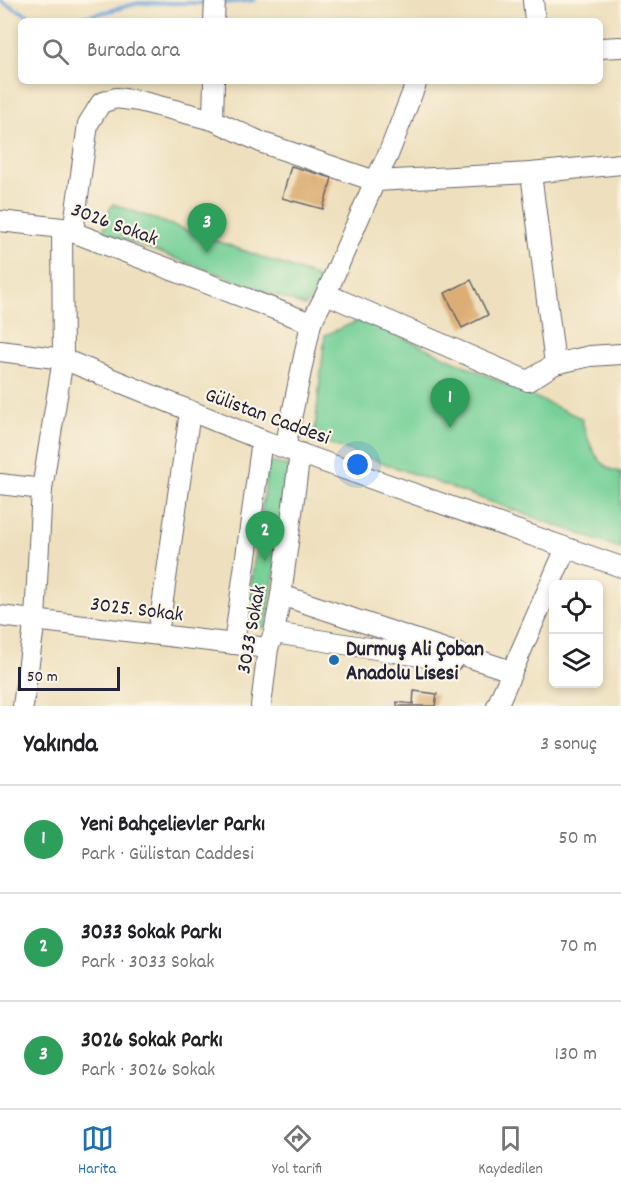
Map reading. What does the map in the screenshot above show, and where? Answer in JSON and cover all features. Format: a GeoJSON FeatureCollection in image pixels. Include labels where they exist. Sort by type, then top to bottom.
{"type":"FeatureCollection","features":[{"type":"Feature","properties":{"kind":"street"},"geometry":{"type":"LineString","coordinates":[[214,18],[215,0]]}},
{"type":"Feature","properties":{"kind":"street"},"geometry":{"type":"LineString","coordinates":[[533,0],[535,18]]}},
{"type":"Feature","properties":{"kind":"street"},"geometry":{"type":"LineString","coordinates":[[603,48],[621,47]]}},
{"type":"Feature","properties":{"kind":"street"},"geometry":{"type":"LineString","coordinates":[[213,84],[213,120]]}},
{"type":"Feature","properties":{"kind":"street","name":"3033 Sokak"},"geometry":{"type":"LineString","coordinates":[[261,706],[271,640],[281,595],[292,450],[311,323],[388,155],[416,84]]}},
{"type":"Feature","properties":{"kind":"street"},"geometry":{"type":"LineString","coordinates":[[23,706],[35,620],[42,489],[63,359],[68,230],[88,124],[101,104],[116,98],[139,101],[213,120],[263,142],[375,181],[531,173],[621,164]]}},
{"type":"Feature","properties":{"kind":"street"},"geometry":{"type":"LineString","coordinates":[[531,173],[555,364]]}},
{"type":"Feature","properties":{"kind":"street","name":"3026 Sokak"},"geometry":{"type":"LineString","coordinates":[[0,221],[68,230],[311,323]]}},
{"type":"Feature","properties":{"kind":"street"},"geometry":{"type":"LineString","coordinates":[[326,294],[528,381],[555,364],[590,356],[621,354]]}},
{"type":"Feature","properties":{"kind":"street","name":"Gülistan Caddesi"},"geometry":{"type":"LineString","coordinates":[[0,351],[63,359],[262,440],[621,567]]}},
{"type":"Feature","properties":{"kind":"street"},"geometry":{"type":"LineString","coordinates":[[158,634],[190,412]]}},
{"type":"Feature","properties":{"kind":"street","name":"3033 Sokak"},"geometry":{"type":"LineString","coordinates":[[234,644],[262,440]]}},
{"type":"Feature","properties":{"kind":"street"},"geometry":{"type":"LineString","coordinates":[[0,484],[42,489]]}},
{"type":"Feature","properties":{"kind":"street"},"geometry":{"type":"LineString","coordinates":[[497,706],[566,548]]}},
{"type":"Feature","properties":{"kind":"street"},"geometry":{"type":"LineString","coordinates":[[281,595],[511,671]]}},
{"type":"Feature","properties":{"kind":"street","name":"3025. Sokak"},"geometry":{"type":"LineString","coordinates":[[0,616],[234,644],[271,640],[511,671]]}},
{"type":"Feature","properties":{"kind":"green space"},"geometry":{"type":"Polygon","coordinates":[[[113,204],[312,275],[319,280],[321,286],[305,306],[103,232],[113,204]]]}},
{"type":"Feature","properties":{"kind":"green space"},"geometry":{"type":"Polygon","coordinates":[[[358,321],[373,324],[581,418],[590,443],[599,459],[605,466],[621,472],[621,549],[314,438],[325,335],[358,321]]]}},
{"type":"Feature","properties":{"kind":"green space"},"geometry":{"type":"Polygon","coordinates":[[[270,462],[288,466],[290,472],[266,628],[245,626],[270,462]]]}},
{"type":"Feature","properties":{"kind":"building"},"geometry":{"type":"Polygon","coordinates":[[[291,166],[332,178],[323,209],[282,198],[291,166]]]}},
{"type":"Feature","properties":{"kind":"building"},"geometry":{"type":"Polygon","coordinates":[[[471,280],[488,315],[462,328],[445,293],[471,280]]]}},
{"type":"Feature","properties":{"kind":"building"},"geometry":{"type":"Polygon","coordinates":[[[414,691],[437,694],[435,706],[397,706],[397,702],[413,704],[414,691]]]}},
{"type":"Feature","properties":{"kind":"waterway"},"geometry":{"type":"LineString","coordinates":[[224,3],[255,0]]}},
{"type":"Feature","properties":{"kind":"waterway"},"geometry":{"type":"LineString","coordinates":[[0,1],[34,18]]}},
{"type":"Feature","properties":{"kind":"waterway"},"geometry":{"type":"LineString","coordinates":[[82,18],[139,3],[202,3]]}},
{"type":"Feature","properties":{"kind":"place","name":"3026 Sokak Parkı"},"geometry":{"type":"Point","coordinates":[207,253]}},
{"type":"Feature","properties":{"kind":"place","name":"Yeni Bahçelievler Parkı"},"geometry":{"type":"Point","coordinates":[450,428]}},
{"type":"Feature","properties":{"kind":"place","name":"3033 Sokak Parkı"},"geometry":{"type":"Point","coordinates":[265,561]}},
{"type":"Feature","properties":{"kind":"place","name":"Durmuş Ali Çoban Anadolu Lisesi"},"geometry":{"type":"Point","coordinates":[334,660]}}]}
